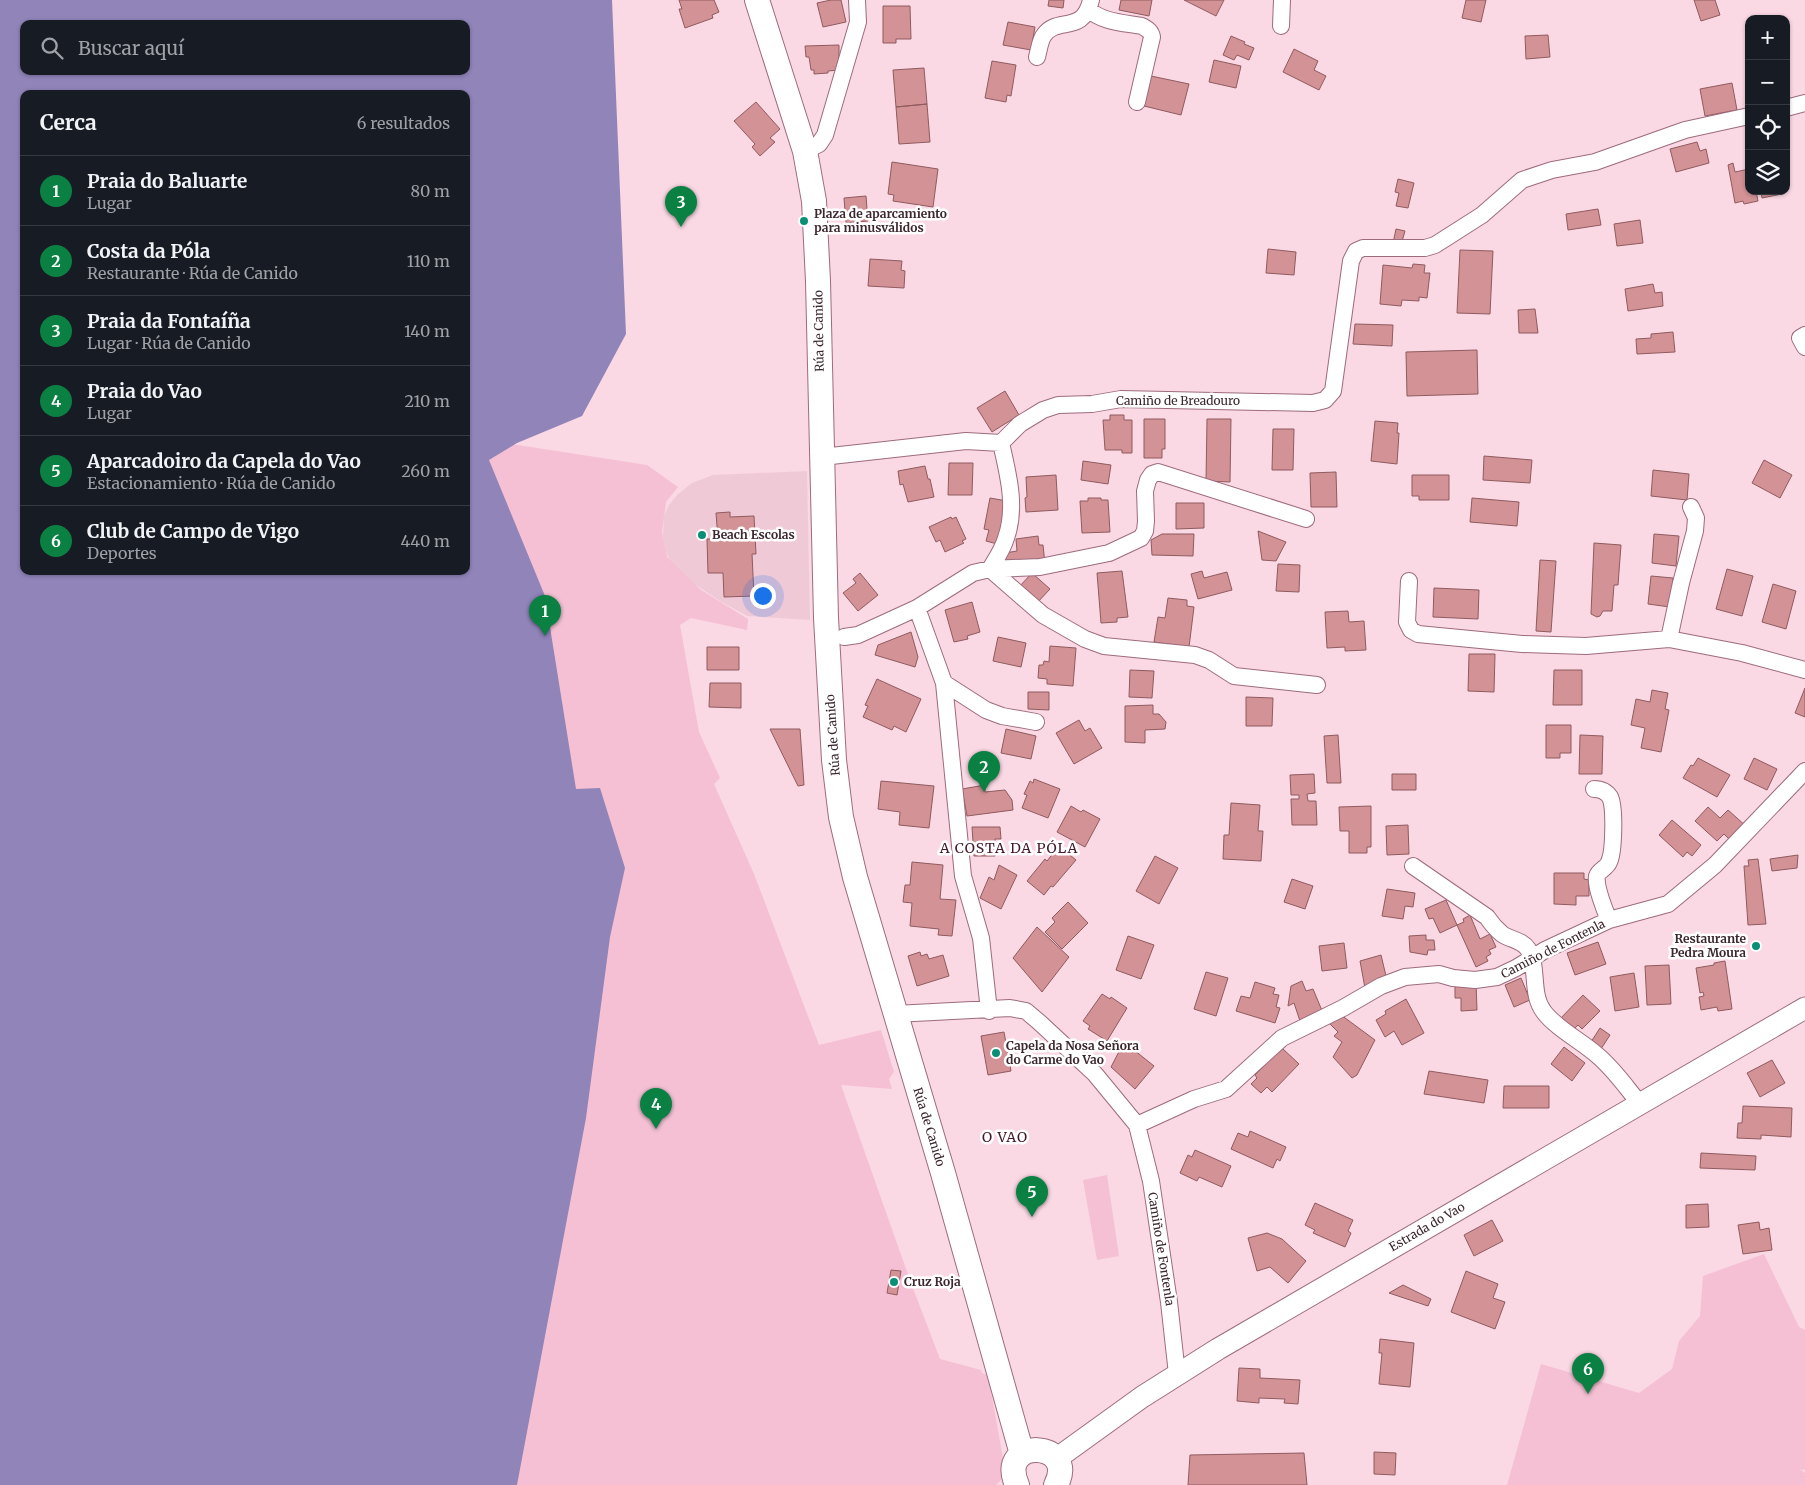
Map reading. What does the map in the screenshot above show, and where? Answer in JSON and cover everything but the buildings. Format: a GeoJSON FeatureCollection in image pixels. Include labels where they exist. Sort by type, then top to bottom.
{"type":"FeatureCollection","features":[{"type":"Feature","properties":{"kind":"main road","name":"Rúa de Canido"},"geometry":{"type":"LineString","coordinates":[[757,0],[805,151],[814,201],[818,281],[826,618],[837,790],[841,817],[855,877],[943,1173],[1022,1454]]}},
{"type":"Feature","properties":{"kind":"main road"},"geometry":{"type":"LineString","coordinates":[[1017,1485],[1013,1471],[1017,1458],[1036,1448],[1051,1454],[1056,1459],[1060,1476],[1056,1485]]}},
{"type":"Feature","properties":{"kind":"street"},"geometry":{"type":"LineString","coordinates":[[805,151],[819,144],[825,135],[858,22],[857,0]]}},
{"type":"Feature","properties":{"kind":"street"},"geometry":{"type":"LineString","coordinates":[[1281,26],[1282,0]]}},
{"type":"Feature","properties":{"kind":"street"},"geometry":{"type":"LineString","coordinates":[[1037,57],[1043,35],[1051,28],[1075,23],[1083,17],[1090,5]]}},
{"type":"Feature","properties":{"kind":"street"},"geometry":{"type":"LineString","coordinates":[[1090,5],[1093,14],[1101,18],[1142,26],[1152,33],[1137,102]]}},
{"type":"Feature","properties":{"kind":"street"},"geometry":{"type":"LineString","coordinates":[[1790,107],[1805,103]]}},
{"type":"Feature","properties":{"kind":"street","name":"Camiño de Breadouro"},"geometry":{"type":"LineString","coordinates":[[1002,442],[1020,424],[1043,410],[1058,405],[1092,404],[1121,399],[1313,403],[1324,400],[1333,391],[1351,260],[1356,251],[1363,248],[1425,248],[1436,245],[1482,215],[1522,180],[1552,170],[1595,162],[1685,130],[1745,117]]}},
{"type":"Feature","properties":{"kind":"street"},"geometry":{"type":"LineString","coordinates":[[1805,335],[1800,338],[1805,347]]}},
{"type":"Feature","properties":{"kind":"street"},"geometry":{"type":"LineString","coordinates":[[822,456],[966,441],[1002,442],[1008,474],[1011,519],[1006,539],[990,570]]}},
{"type":"Feature","properties":{"kind":"street"},"geometry":{"type":"LineString","coordinates":[[844,638],[858,635],[917,608],[973,573],[1040,567],[1109,553],[1141,538],[1145,531],[1146,521],[1145,491],[1152,474],[1158,472],[1306,519]]}},
{"type":"Feature","properties":{"kind":"street"},"geometry":{"type":"LineString","coordinates":[[1669,639],[1694,531],[1696,518],[1691,507]]}},
{"type":"Feature","properties":{"kind":"street"},"geometry":{"type":"LineString","coordinates":[[990,570],[1043,615],[1085,639],[1104,646],[1195,655],[1209,660],[1234,676],[1316,685]]}},
{"type":"Feature","properties":{"kind":"street"},"geometry":{"type":"LineString","coordinates":[[1409,581],[1407,622],[1411,630],[1418,634],[1522,644],[1586,646],[1669,639],[1742,653],[1805,670]]}},
{"type":"Feature","properties":{"kind":"street"},"geometry":{"type":"LineString","coordinates":[[917,608],[944,683],[963,876],[981,938],[989,1011]]}},
{"type":"Feature","properties":{"kind":"street"},"geometry":{"type":"LineString","coordinates":[[944,683],[986,710],[1002,716],[1036,722]]}},
{"type":"Feature","properties":{"kind":"street","name":"Camiño de Fontenla"},"geometry":{"type":"LineString","coordinates":[[1137,1125],[1194,1100],[1226,1089],[1282,1038],[1387,983],[1406,977],[1439,974],[1453,978],[1475,980],[1497,977],[1545,950],[1609,920],[1668,904],[1715,865],[1805,771]]}},
{"type":"Feature","properties":{"kind":"street"},"geometry":{"type":"LineString","coordinates":[[1594,789],[1602,790],[1609,796],[1613,805],[1611,854],[1609,862],[1597,877],[1603,907],[1609,920]]}},
{"type":"Feature","properties":{"kind":"street"},"geometry":{"type":"LineString","coordinates":[[1413,866],[1487,917],[1495,928],[1504,935],[1520,942],[1527,948],[1532,958],[1538,997],[1544,1012],[1597,1055],[1623,1081],[1640,1104]]}},
{"type":"Feature","properties":{"kind":"street","name":"Camiño de Fontenla"},"geometry":{"type":"LineString","coordinates":[[895,1014],[989,1011],[1010,1008],[1026,1011],[1095,1074],[1137,1125],[1152,1191],[1169,1302],[1177,1374]]}},
{"type":"Feature","properties":{"kind":"street","name":"Estrada do Vao"},"geometry":{"type":"LineString","coordinates":[[1056,1459],[1177,1374],[1805,1008]]}},
{"type":"Feature","properties":{"kind":"shaded area"},"geometry":{"type":"Polygon","coordinates":[[[0,0],[612,0],[626,334],[582,416],[517,443],[489,460],[545,596],[576,789],[600,788],[625,868],[610,937],[586,1118],[517,1485],[0,1485],[0,0]]]}},
{"type":"Feature","properties":{"kind":"shaded area"},"geometry":{"type":"Polygon","coordinates":[[[470,438],[647,465],[678,487],[666,502],[662,532],[667,557],[701,590],[748,619],[747,630],[691,618],[680,625],[699,732],[720,778],[714,784],[754,874],[819,1045],[881,1030],[894,1072],[889,1079],[892,1089],[841,1085],[940,1359],[981,1370],[982,1373],[988,1375],[1006,1475],[996,1485],[401,1485],[466,575],[470,575],[470,438]]]}},
{"type":"Feature","properties":{"kind":"shaded area","name":"Beach Escolas"},"geometry":{"type":"Polygon","coordinates":[[[807,471],[810,620],[747,616],[720,601],[676,570],[666,552],[663,537],[664,516],[669,505],[677,495],[692,483],[713,475],[807,471]]]}},
{"type":"Feature","properties":{"kind":"shaded area"},"geometry":{"type":"Polygon","coordinates":[[[1107,1175],[1119,1256],[1097,1260],[1083,1180],[1107,1175]]]}},
{"type":"Feature","properties":{"kind":"shaded area"},"geometry":{"type":"Polygon","coordinates":[[[1764,1254],[1799,1327],[1805,1330],[1805,1470],[1800,1469],[1805,1473],[1805,1485],[1507,1485],[1541,1364],[1639,1393],[1672,1369],[1679,1341],[1700,1316],[1703,1276],[1764,1254]]]}},
{"type":"Feature","properties":{"kind":"place","name":"Plaza de aparcamiento para minusválidos"},"geometry":{"type":"Point","coordinates":[804,221]}},
{"type":"Feature","properties":{"kind":"place","name":"Praia da Fontaíña"},"geometry":{"type":"Point","coordinates":[681,227]}},
{"type":"Feature","properties":{"kind":"place","name":"Beach Escolas"},"geometry":{"type":"Point","coordinates":[702,535]}},
{"type":"Feature","properties":{"kind":"place","name":"Praia do Baluarte"},"geometry":{"type":"Point","coordinates":[545,636]}},
{"type":"Feature","properties":{"kind":"place","name":"Costa da Póla"},"geometry":{"type":"Point","coordinates":[984,792]}},
{"type":"Feature","properties":{"kind":"place","name":"Restaurante Pedra Moura"},"geometry":{"type":"Point","coordinates":[1756,946]}},
{"type":"Feature","properties":{"kind":"place","name":"Capela da Nosa Señora do Carme do Vao"},"geometry":{"type":"Point","coordinates":[996,1053]}},
{"type":"Feature","properties":{"kind":"place","name":"Praia do Vao"},"geometry":{"type":"Point","coordinates":[656,1129]}},
{"type":"Feature","properties":{"kind":"place","name":"Aparcadoiro da Capela do Vao"},"geometry":{"type":"Point","coordinates":[1032,1217]}},
{"type":"Feature","properties":{"kind":"place","name":"Cruz Roja"},"geometry":{"type":"Point","coordinates":[894,1282]}},
{"type":"Feature","properties":{"kind":"place","name":"Club de Campo de Vigo"},"geometry":{"type":"Point","coordinates":[1588,1394]}},
{"type":"Feature","properties":{"kind":"district","name":"A COSTA DA PÓLA"},"geometry":{"type":"Point","coordinates":[1009,848]}},
{"type":"Feature","properties":{"kind":"district","name":"O VAO"},"geometry":{"type":"Point","coordinates":[1005,1137]}}]}
